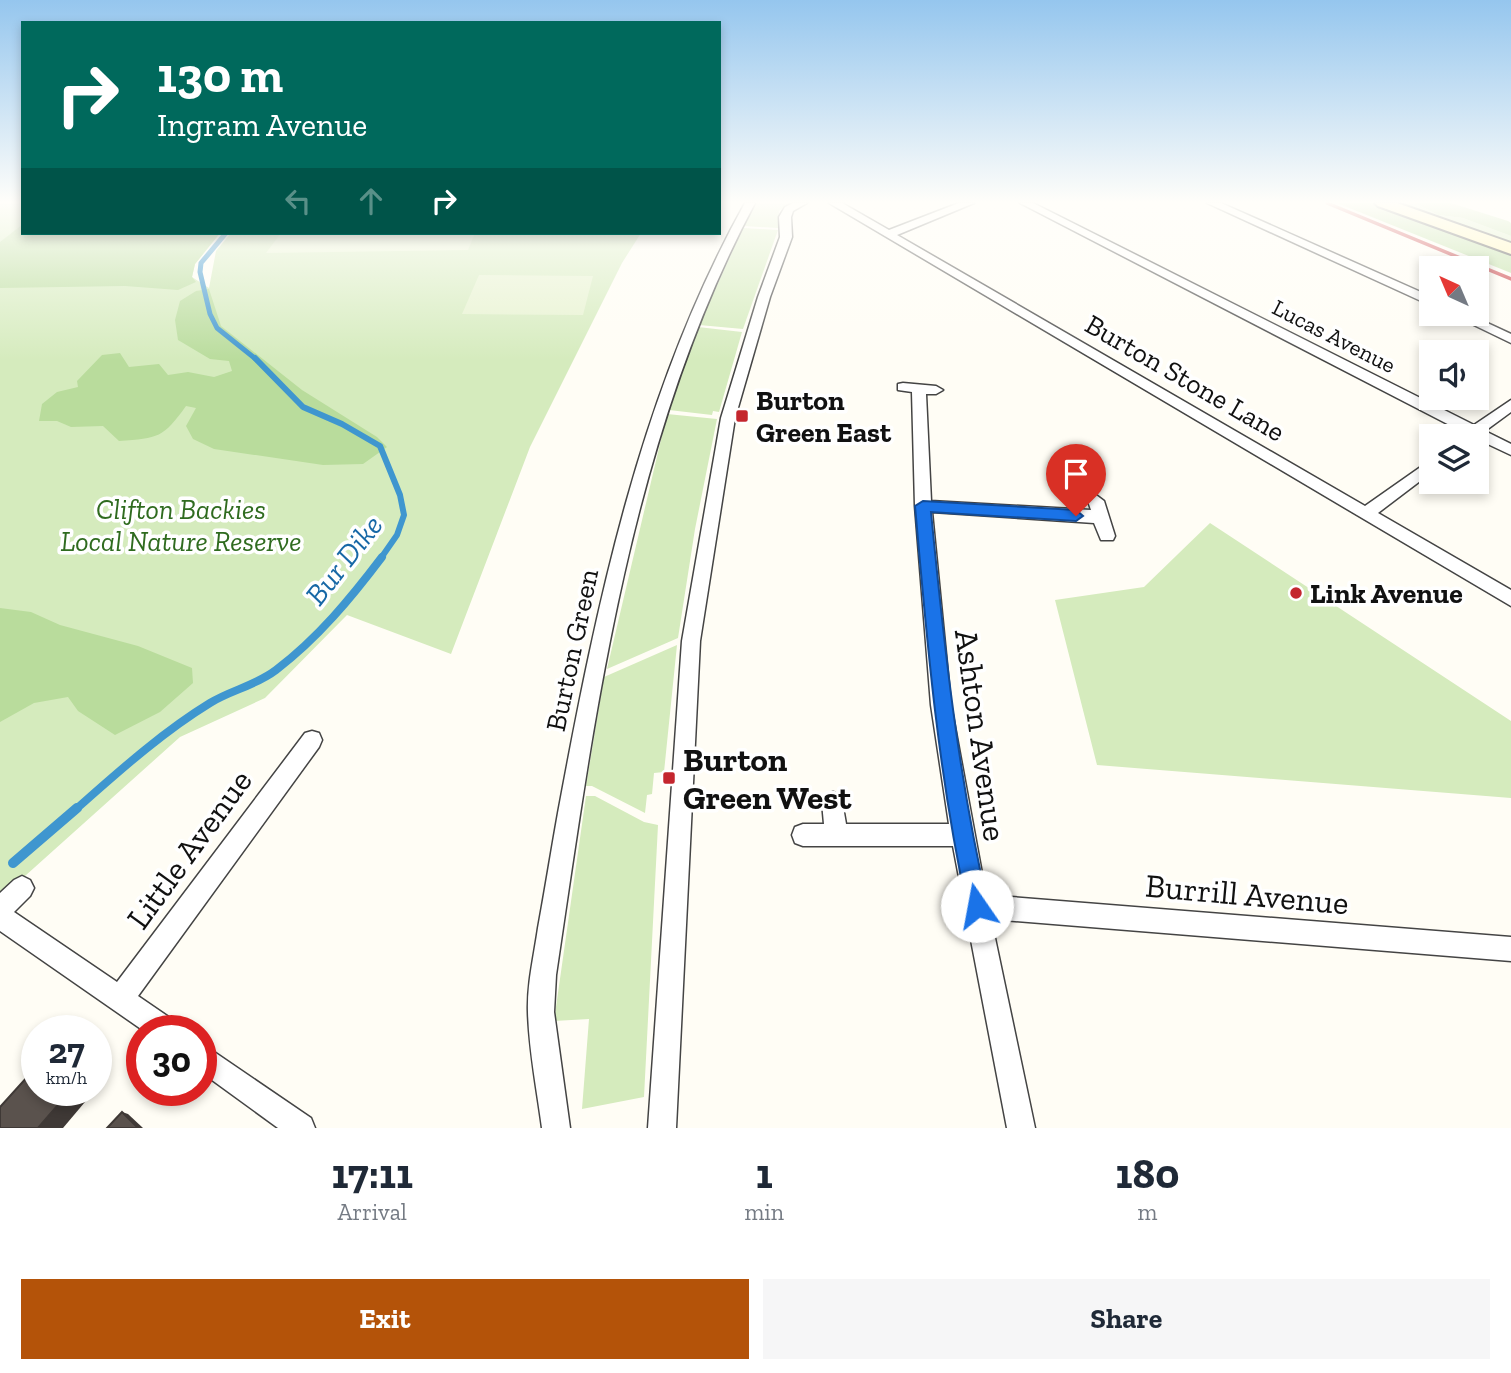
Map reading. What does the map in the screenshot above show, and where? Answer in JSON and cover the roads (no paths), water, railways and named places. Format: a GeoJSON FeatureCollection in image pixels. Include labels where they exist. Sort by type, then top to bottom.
{"type":"FeatureCollection","features":[{"type":"Feature","properties":{"kind":"street","name":"Burton Green"},"geometry":{"type":"LineString","coordinates":[[556,1128],[541,1012],[543,975],[594,673],[632,506],[658,411],[691,325],[725,256]]}},
{"type":"Feature","properties":{"kind":"street"},"geometry":{"type":"LineString","coordinates":[[662,1128],[693,628],[728,418],[779,256]]}},
{"type":"Feature","properties":{"kind":"street","name":"Burton Stone Lane"},"geometry":{"type":"LineString","coordinates":[[922,256],[1511,599]]}},
{"type":"Feature","properties":{"kind":"street","name":"Lucas Avenue"},"geometry":{"type":"LineString","coordinates":[[1128,256],[1454,424]]}},
{"type":"Feature","properties":{"kind":"street"},"geometry":{"type":"LineString","coordinates":[[1329,256],[1419,296]]}},
{"type":"Feature","properties":{"kind":"street"},"geometry":{"type":"LineString","coordinates":[[1483,326],[1511,339]]}},
{"type":"Feature","properties":{"kind":"street","name":"Ashton Avenue"},"geometry":{"type":"LineString","coordinates":[[919,388],[923,506],[941,705],[962,835],[1021,1128]]}},
{"type":"Feature","properties":{"kind":"street"},"geometry":{"type":"LineString","coordinates":[[1484,424],[1511,405]]}},
{"type":"Feature","properties":{"kind":"street","name":"Lucas Avenue"},"geometry":{"type":"LineString","coordinates":[[1489,441],[1511,450]]}},
{"type":"Feature","properties":{"kind":"street"},"geometry":{"type":"LineString","coordinates":[[1366,514],[1419,474]]}},
{"type":"Feature","properties":{"kind":"street"},"geometry":{"type":"LineString","coordinates":[[923,506],[1099,509],[1107,536]]}},
{"type":"Feature","properties":{"kind":"street","name":"Little Avenue"},"geometry":{"type":"LineString","coordinates":[[121,998],[312,740]]}},
{"type":"Feature","properties":{"kind":"street"},"geometry":{"type":"LineString","coordinates":[[833,802],[836,835]]}},
{"type":"Feature","properties":{"kind":"street"},"geometry":{"type":"LineString","coordinates":[[803,835],[962,835]]}},
{"type":"Feature","properties":{"kind":"street"},"geometry":{"type":"LineString","coordinates":[[0,909],[22,888]]}},
{"type":"Feature","properties":{"kind":"street","name":"Burrill Avenue"},"geometry":{"type":"LineString","coordinates":[[977,906],[1511,948]]}},
{"type":"Feature","properties":{"kind":"street"},"geometry":{"type":"LineString","coordinates":[[0,918],[145,1015]]}},
{"type":"Feature","properties":{"kind":"street"},"geometry":{"type":"LineString","coordinates":[[217,1068],[301,1128]]}},
{"type":"Feature","properties":{"kind":"waterway","name":"Bur Dike"},"geometry":{"type":"LineString","coordinates":[[207,256],[201,263],[200,272],[210,314],[217,328],[257,360]]}},
{"type":"Feature","properties":{"kind":"waterway","name":"Bur Dike"},"geometry":{"type":"LineString","coordinates":[[257,360],[303,407],[342,424],[380,446],[400,495],[404,515],[397,535],[381,558]]}},
{"type":"Feature","properties":{"kind":"waterway","name":"Bur Dike"},"geometry":{"type":"LineString","coordinates":[[75,810],[174,727],[218,699],[268,675],[291,658],[333,617],[382,557]]}},
{"type":"Feature","properties":{"kind":"waterway","name":"Bur Dike"},"geometry":{"type":"LineString","coordinates":[[13,863],[77,808]]}},
{"type":"Feature","properties":{"kind":"railway"},"geometry":{"type":"LineString","coordinates":[[1454,256],[1511,279]]}},
{"type":"Feature","properties":{"kind":"place","name":"Burton Green East"},"geometry":{"type":"Point","coordinates":[742,416]}},
{"type":"Feature","properties":{"kind":"place","name":"Link Avenue"},"geometry":{"type":"Point","coordinates":[1296,593]}},
{"type":"Feature","properties":{"kind":"place","name":"Burton Green West"},"geometry":{"type":"Point","coordinates":[669,778]}},
{"type":"Feature","properties":{"kind":"park label","name":"Clifton Backies Local Nature Reserve"},"geometry":{"type":"Point","coordinates":[181,525]}}]}
